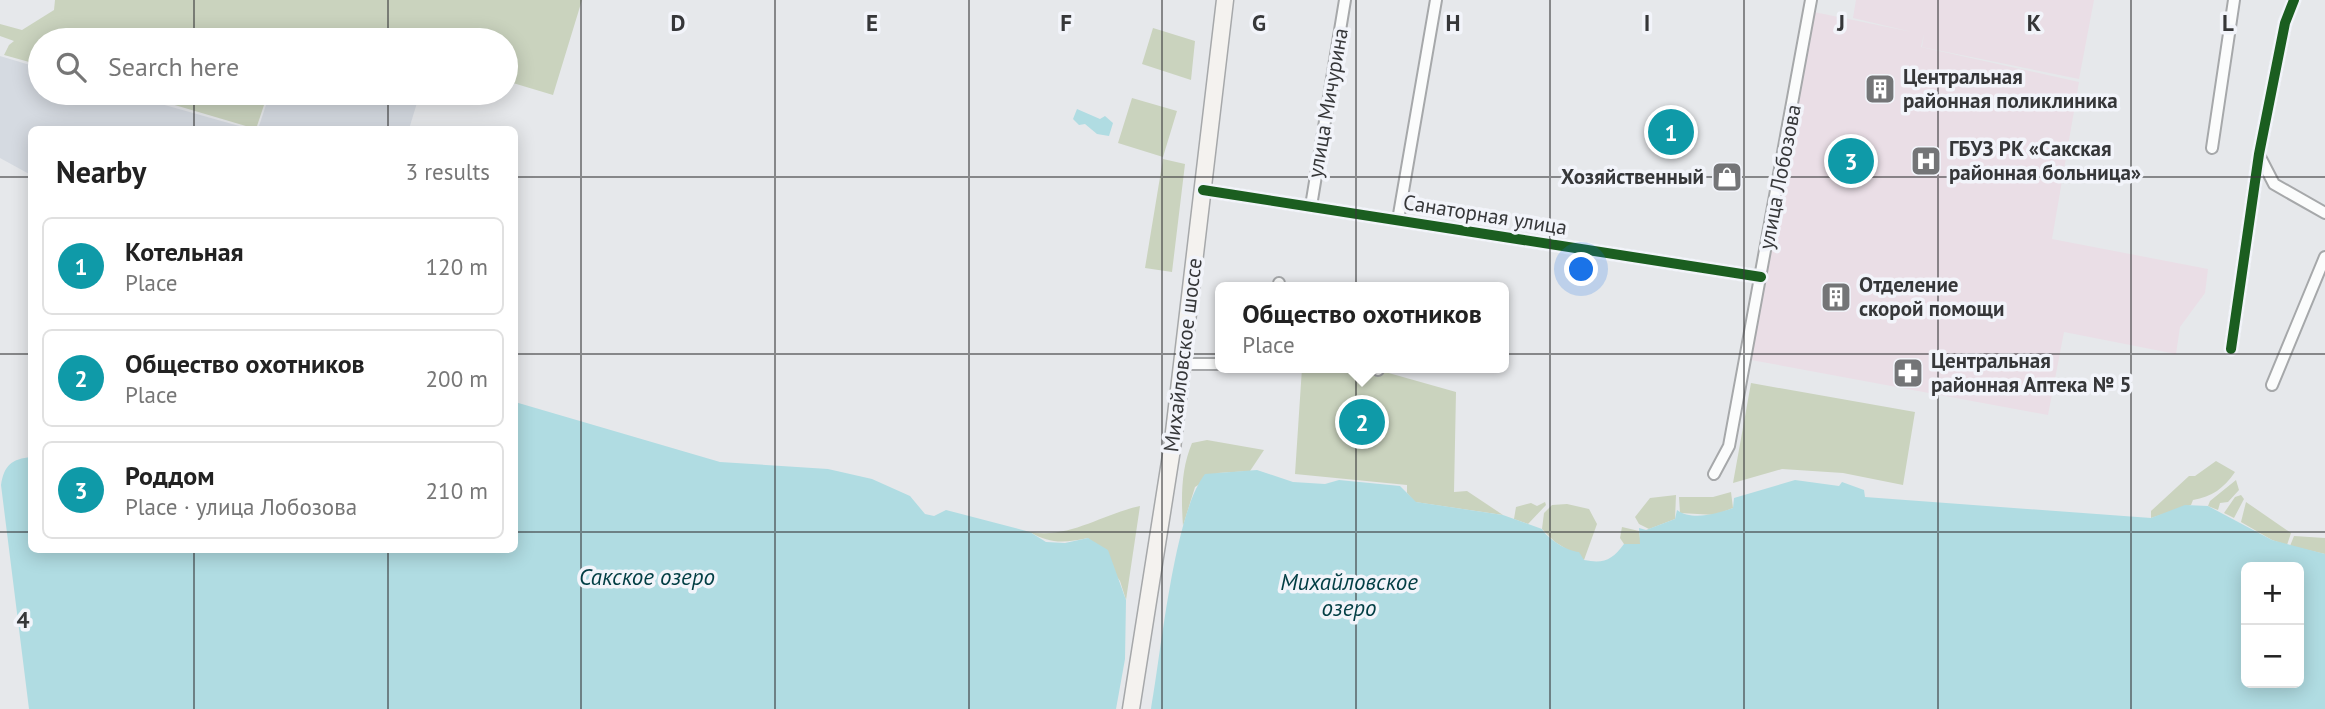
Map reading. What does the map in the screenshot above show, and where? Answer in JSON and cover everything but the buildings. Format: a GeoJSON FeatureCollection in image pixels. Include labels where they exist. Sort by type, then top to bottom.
{"type":"FeatureCollection","features":[{"type":"Feature","properties":{"kind":"main road","name":"Михайловское шоссе"},"geometry":{"type":"LineString","coordinates":[[1131,709],[1161,533],[1224,0]]}},
{"type":"Feature","properties":{"kind":"street","name":"улица Мичурина"},"geometry":{"type":"LineString","coordinates":[[1311,206],[1345,0]]}},
{"type":"Feature","properties":{"kind":"street"},"geometry":{"type":"LineString","coordinates":[[1398,220],[1436,0]]}},
{"type":"Feature","properties":{"kind":"street","name":"улица Лобозова"},"geometry":{"type":"LineString","coordinates":[[1714,474],[1729,446],[1811,0]]}},
{"type":"Feature","properties":{"kind":"street"},"geometry":{"type":"LineString","coordinates":[[2211,148],[2234,0]]}},
{"type":"Feature","properties":{"kind":"street"},"geometry":{"type":"LineString","coordinates":[[2231,349],[2259,154],[2285,23],[2294,2]]}},
{"type":"Feature","properties":{"kind":"street"},"geometry":{"type":"LineString","coordinates":[[2259,154],[2274,184],[2325,213]]}},
{"type":"Feature","properties":{"kind":"street","name":"Санаторная улица"},"geometry":{"type":"LineString","coordinates":[[1203,190],[1761,277]]}},
{"type":"Feature","properties":{"kind":"street"},"geometry":{"type":"LineString","coordinates":[[2272,385],[2325,257]]}},
{"type":"Feature","properties":{"kind":"street"},"geometry":{"type":"LineString","coordinates":[[1183,364],[1215,364]]}},
{"type":"Feature","properties":{"kind":"shaded area","name":"ГБУЗ РК «Сакская районная больница»"},"geometry":{"type":"Polygon","coordinates":[[[1856,0],[2094,0],[2079,79],[1922,47],[1924,34],[1921,47],[2079,82],[2052,239],[2208,269],[2205,293],[2180,327],[2176,354],[2064,332],[2048,415],[1751,360],[1814,12],[1912,32],[1853,18],[1856,0]]]}},
{"type":"Feature","properties":{"kind":"shaded area"},"geometry":{"type":"Polygon","coordinates":[[[0,56],[28,64],[28,105],[165,105],[239,126],[28,126],[28,173],[0,158],[0,56]]]}},
{"type":"Feature","properties":{"kind":"shaded area"},"geometry":{"type":"Polygon","coordinates":[[[266,105],[416,105],[410,126],[259,126],[266,105]]]}},
{"type":"Feature","properties":{"kind":"green space"},"geometry":{"type":"Polygon","coordinates":[[[55,0],[582,0],[553,95],[518,85],[518,28],[28,28],[28,62],[4,55],[14,41],[0,36],[0,24],[22,30],[54,10],[55,0]]]}},
{"type":"Feature","properties":{"kind":"green space"},"geometry":{"type":"Polygon","coordinates":[[[1153,28],[1195,41],[1191,80],[1142,64],[1153,28]]]}},
{"type":"Feature","properties":{"kind":"green space"},"geometry":{"type":"Polygon","coordinates":[[[1132,98],[1177,111],[1163,157],[1118,143],[1132,98]]]}},
{"type":"Feature","properties":{"kind":"green space"},"geometry":{"type":"Polygon","coordinates":[[[175,105],[264,105],[257,126],[246,126],[175,105]]]}},
{"type":"Feature","properties":{"kind":"green space"},"geometry":{"type":"Polygon","coordinates":[[[1163,159],[1185,164],[1172,272],[1145,268],[1163,159]]]}},
{"type":"Feature","properties":{"kind":"green space"},"geometry":{"type":"Polygon","coordinates":[[[1302,373],[1389,373],[1456,392],[1454,492],[1467,491],[1503,515],[1415,502],[1407,493],[1407,485],[1295,474],[1302,373]]]}},
{"type":"Feature","properties":{"kind":"green space"},"geometry":{"type":"Polygon","coordinates":[[[1751,383],[1915,412],[1903,485],[1843,473],[1782,469],[1733,483],[1751,383]]]}},
{"type":"Feature","properties":{"kind":"green space"},"geometry":{"type":"Polygon","coordinates":[[[1207,440],[1264,450],[1250,471],[1218,473],[1195,487],[1183,526],[1183,484],[1188,453],[1192,443],[1207,440]]]}},
{"type":"Feature","properties":{"kind":"green space"},"geometry":{"type":"Polygon","coordinates":[[[2216,461],[2235,472],[2222,487],[2206,497],[2193,500],[2191,505],[2151,518],[2151,511],[2189,476],[2195,476],[2216,461]]]}},
{"type":"Feature","properties":{"kind":"green space"},"geometry":{"type":"Polygon","coordinates":[[[2236,480],[2239,490],[2228,502],[2220,503],[2218,510],[2208,506],[2210,501],[2236,480]]]}},
{"type":"Feature","properties":{"kind":"green space"},"geometry":{"type":"Polygon","coordinates":[[[1731,492],[1733,508],[1715,515],[1680,513],[1679,497],[1713,497],[1731,492]]]}},
{"type":"Feature","properties":{"kind":"green space"},"geometry":{"type":"Polygon","coordinates":[[[1676,495],[1675,519],[1649,529],[1639,524],[1635,517],[1650,498],[1676,495]]]}},
{"type":"Feature","properties":{"kind":"green space"},"geometry":{"type":"Polygon","coordinates":[[[2241,495],[2244,499],[2234,518],[2224,513],[2235,497],[2241,495]]]}},
{"type":"Feature","properties":{"kind":"green space"},"geometry":{"type":"Polygon","coordinates":[[[1545,502],[1546,505],[1528,524],[1514,519],[1516,507],[1531,503],[1537,506],[1545,502]]]}},
{"type":"Feature","properties":{"kind":"green space"},"geometry":{"type":"Polygon","coordinates":[[[2246,502],[2291,533],[2287,545],[2272,540],[2241,522],[2246,502]]]}},
{"type":"Feature","properties":{"kind":"green space"},"geometry":{"type":"Polygon","coordinates":[[[1567,504],[1589,509],[1597,524],[1584,560],[1555,542],[1542,529],[1544,513],[1552,505],[1567,504]]]}},
{"type":"Feature","properties":{"kind":"green space"},"geometry":{"type":"Polygon","coordinates":[[[1140,506],[1126,600],[1120,581],[1088,538],[1058,541],[1044,539],[1030,532],[1072,529],[1140,506]]]}},
{"type":"Feature","properties":{"kind":"green space"},"geometry":{"type":"Polygon","coordinates":[[[1622,527],[1639,531],[1641,545],[1624,544],[1620,538],[1622,527]]]}},
{"type":"Feature","properties":{"kind":"green space"},"geometry":{"type":"Polygon","coordinates":[[[2294,536],[2325,538],[2325,554],[2290,546],[2294,536]]]}},
{"type":"Feature","properties":{"kind":"water"},"geometry":{"type":"Polygon","coordinates":[[[1077,109],[1100,119],[1105,116],[1113,123],[1109,136],[1097,134],[1085,124],[1079,125],[1073,119],[1077,109]]]}},
{"type":"Feature","properties":{"kind":"water","name":"Сакское озеро"},"geometry":{"type":"Polygon","coordinates":[[[518,403],[720,462],[828,469],[872,479],[910,496],[925,514],[934,516],[946,510],[1030,532],[1046,542],[1065,543],[1088,538],[1108,550],[1126,600],[1125,659],[1116,709],[29,709],[1,485],[4,472],[10,464],[28,458],[28,553],[518,553],[518,403]]]}},
{"type":"Feature","properties":{"kind":"water","name":"Михайловское озеро"},"geometry":{"type":"Polygon","coordinates":[[[1257,470],[1293,482],[1325,484],[1339,480],[1400,486],[1416,502],[1503,515],[1542,529],[1558,544],[1579,552],[1584,560],[1597,561],[1616,554],[1624,544],[1640,544],[1639,528],[1646,530],[1675,519],[1677,510],[1697,516],[1719,512],[1733,508],[1734,498],[1795,480],[1839,486],[1842,482],[1864,490],[1865,497],[2151,518],[2185,505],[2208,506],[2272,540],[2325,554],[2325,709],[1151,709],[1170,586],[1185,519],[1194,493],[1205,474],[1257,470]]]}},
{"type":"Feature","properties":{"kind":"cycle path"},"geometry":{"type":"LineString","coordinates":[[2231,349],[2259,154],[2285,23],[2294,0]]}},
{"type":"Feature","properties":{"kind":"cycle path"},"geometry":{"type":"LineString","coordinates":[[1203,190],[1761,277]]}},
{"type":"Feature","properties":{"kind":"place","name":"Центральная районная поликлиника"},"geometry":{"type":"Point","coordinates":[1880,89]}},
{"type":"Feature","properties":{"kind":"place","name":"Котельная"},"geometry":{"type":"Point","coordinates":[1671,132]}},
{"type":"Feature","properties":{"kind":"place","name":"Роддом"},"geometry":{"type":"Point","coordinates":[1851,161]}},
{"type":"Feature","properties":{"kind":"place","name":"ГБУЗ РК «Сакская районная больница»"},"geometry":{"type":"Point","coordinates":[1926,161]}},
{"type":"Feature","properties":{"kind":"place","name":"Хозяйственный"},"geometry":{"type":"Point","coordinates":[1727,177]}},
{"type":"Feature","properties":{"kind":"place","name":"Отделение скорой помощи"},"geometry":{"type":"Point","coordinates":[1836,297]}},
{"type":"Feature","properties":{"kind":"place","name":"Центральная районная Аптека № 5"},"geometry":{"type":"Point","coordinates":[1908,373]}},
{"type":"Feature","properties":{"kind":"place","name":"Общество охотников"},"geometry":{"type":"Point","coordinates":[1362,422]}}]}
